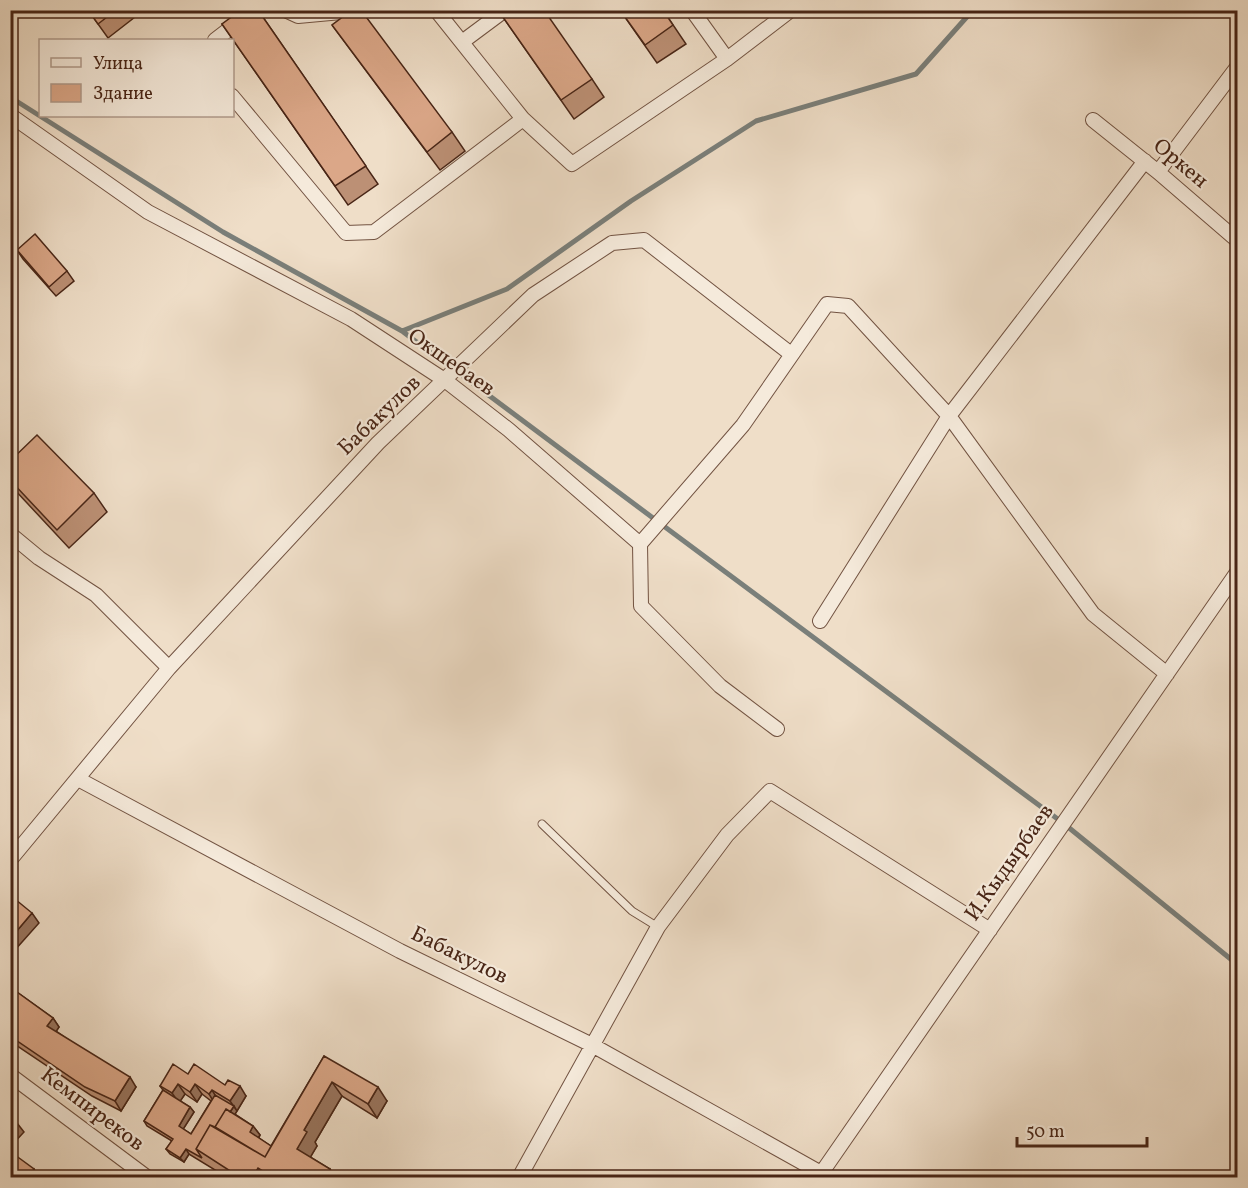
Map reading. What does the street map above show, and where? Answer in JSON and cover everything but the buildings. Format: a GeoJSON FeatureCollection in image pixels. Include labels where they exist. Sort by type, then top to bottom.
{"type":"FeatureCollection","features":[{"type":"Feature","properties":{"kind":"street"},"geometry":{"type":"LineString","coordinates":[[216,39],[254,10]]}},
{"type":"Feature","properties":{"kind":"street"},"geometry":{"type":"LineString","coordinates":[[285,10],[298,16],[363,10]]}},
{"type":"Feature","properties":{"kind":"street"},"geometry":{"type":"LineString","coordinates":[[436,10],[524,119],[572,164],[727,59],[791,10]]}},
{"type":"Feature","properties":{"kind":"street"},"geometry":{"type":"LineString","coordinates":[[462,42],[505,10]]}},
{"type":"Feature","properties":{"kind":"street"},"geometry":{"type":"LineString","coordinates":[[692,10],[727,59]]}},
{"type":"Feature","properties":{"kind":"street"},"geometry":{"type":"LineString","coordinates":[[1158,172],[1238,66]]}},
{"type":"Feature","properties":{"kind":"street"},"geometry":{"type":"LineString","coordinates":[[234,98],[346,233],[374,232],[524,119]]}},
{"type":"Feature","properties":{"kind":"street","name":"Окшебаев"},"geometry":{"type":"LineString","coordinates":[[10,115],[148,212],[351,319],[446,381],[509,430],[640,544]]}},
{"type":"Feature","properties":{"kind":"street","name":"Оркен"},"geometry":{"type":"LineString","coordinates":[[1093,120],[1145,160],[1238,241]]}},
{"type":"Feature","properties":{"kind":"street"},"geometry":{"type":"LineString","coordinates":[[820,621],[949,416],[1145,160]]}},
{"type":"Feature","properties":{"kind":"street","name":"Бабакулов"},"geometry":{"type":"LineString","coordinates":[[10,860],[169,668],[378,443],[446,381],[533,295],[612,243],[644,240],[791,354]]}},
{"type":"Feature","properties":{"kind":"street"},"geometry":{"type":"LineString","coordinates":[[777,729],[720,686],[641,606],[640,544],[743,425],[827,304],[848,306],[949,416],[1093,614],[1167,674]]}},
{"type":"Feature","properties":{"kind":"street"},"geometry":{"type":"LineString","coordinates":[[10,534],[39,558],[96,595],[169,668]]}},
{"type":"Feature","properties":{"kind":"street","name":"И.Кыдырбаев"},"geometry":{"type":"LineString","coordinates":[[819,1175],[1238,571]]}},
{"type":"Feature","properties":{"kind":"street","name":"Бабакулов"},"geometry":{"type":"LineString","coordinates":[[78,779],[400,951],[592,1045],[819,1175]]}},
{"type":"Feature","properties":{"kind":"street"},"geometry":{"type":"LineString","coordinates":[[519,1178],[658,927],[727,835],[770,791],[990,930]]}},
{"type":"Feature","properties":{"kind":"street","name":"Кемпиреков"},"geometry":{"type":"LineString","coordinates":[[10,1075],[145,1177]]}},
{"type":"Feature","properties":{"kind":"lane"},"geometry":{"type":"LineString","coordinates":[[542,824],[632,911],[658,927]]}},
{"type":"Feature","properties":{"kind":"waterway"},"geometry":{"type":"LineString","coordinates":[[402,331],[507,289],[631,201],[756,121],[916,74],[973,10]]}},
{"type":"Feature","properties":{"kind":"waterway"},"geometry":{"type":"LineString","coordinates":[[10,97],[39,115]]}},
{"type":"Feature","properties":{"kind":"waterway"},"geometry":{"type":"LineString","coordinates":[[42,117],[223,232],[402,331],[451,368]]}},
{"type":"Feature","properties":{"kind":"waterway"},"geometry":{"type":"LineString","coordinates":[[463,376],[653,518]]}},
{"type":"Feature","properties":{"kind":"waterway"},"geometry":{"type":"LineString","coordinates":[[665,527],[1059,820]]}},
{"type":"Feature","properties":{"kind":"waterway"},"geometry":{"type":"LineString","coordinates":[[1068,827],[1238,965]]}}]}
